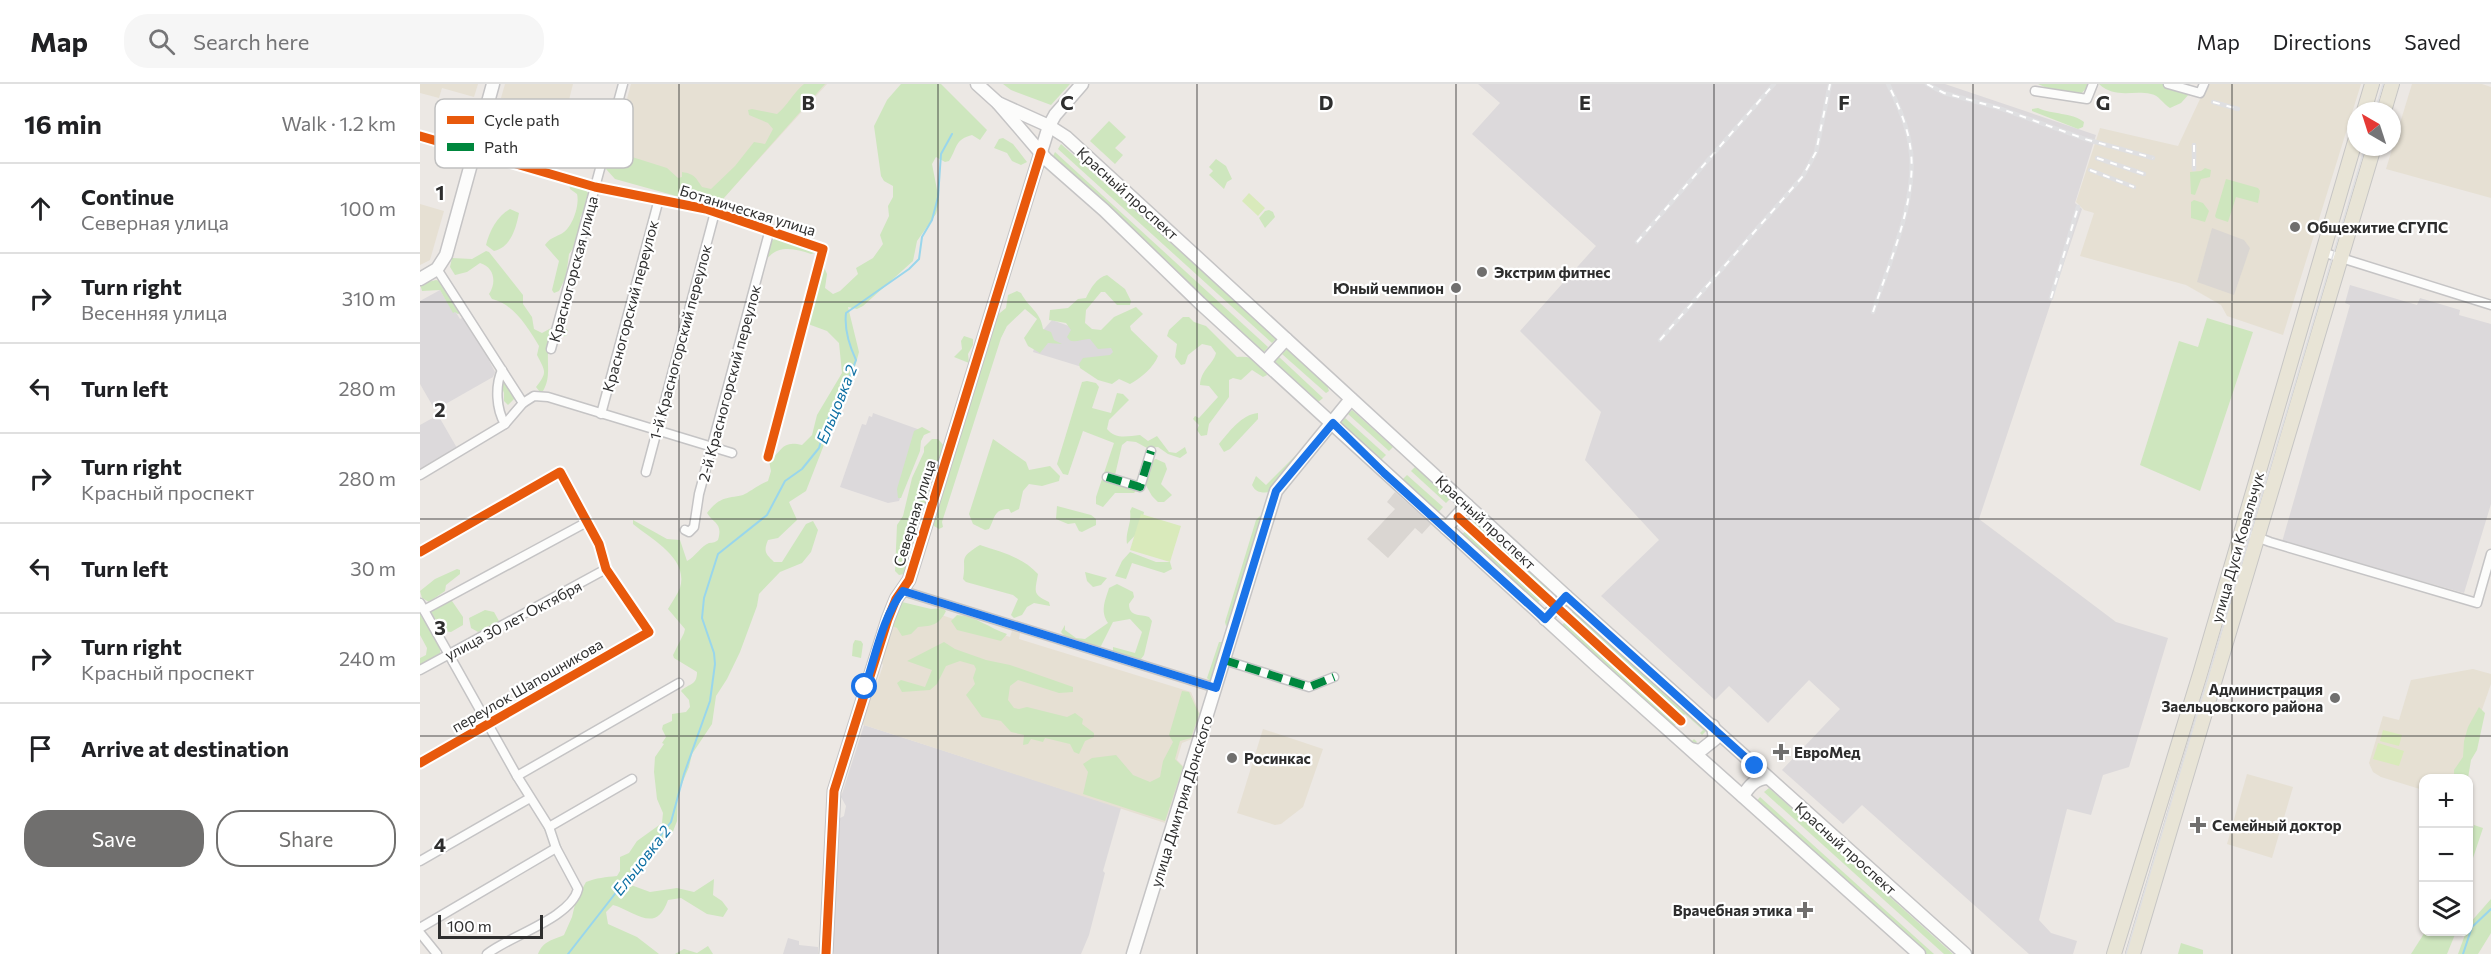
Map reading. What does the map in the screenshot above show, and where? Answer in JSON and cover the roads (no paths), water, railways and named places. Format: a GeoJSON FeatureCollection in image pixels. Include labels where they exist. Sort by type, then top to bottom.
{"type":"FeatureCollection","features":[{"type":"Feature","properties":{"kind":"main road"},"geometry":{"type":"LineString","coordinates":[[489,99],[493,84]]}},
{"type":"Feature","properties":{"kind":"main road","name":"Красный проспект"},"geometry":{"type":"LineString","coordinates":[[977,84],[998,103],[1026,138],[1200,303],[1545,619],[1919,954]]}},
{"type":"Feature","properties":{"kind":"main road","name":"Северная улица"},"geometry":{"type":"LineString","coordinates":[[826,954],[834,791],[880,642],[896,600],[909,580],[1049,126],[1055,115],[1083,84]]}},
{"type":"Feature","properties":{"kind":"main road"},"geometry":{"type":"LineString","coordinates":[[2367,102],[2372,84]]}},
{"type":"Feature","properties":{"kind":"main road"},"geometry":{"type":"LineString","coordinates":[[2387,102],[2392,84]]}},
{"type":"Feature","properties":{"kind":"main road","name":"Красный проспект"},"geometry":{"type":"LineString","coordinates":[[998,103],[1049,126],[1066,137],[1566,596],[1965,954]]}},
{"type":"Feature","properties":{"kind":"main road","name":"улица Дуси Ковальчук"},"geometry":{"type":"LineString","coordinates":[[2114,954],[2351,156]]}},
{"type":"Feature","properties":{"kind":"main road","name":"улица Дуси Ковальчук"},"geometry":{"type":"LineString","coordinates":[[2133,954],[2371,156]]}},
{"type":"Feature","properties":{"kind":"main road"},"geometry":{"type":"LineString","coordinates":[[420,279],[437,269],[446,255],[470,168]]}},
{"type":"Feature","properties":{"kind":"main road"},"geometry":{"type":"LineString","coordinates":[[1265,362],[1286,339]]}},
{"type":"Feature","properties":{"kind":"main road","name":"улица Дмитрия Донского"},"geometry":{"type":"LineString","coordinates":[[1133,954],[1276,491],[1351,399]]}},
{"type":"Feature","properties":{"kind":"main road"},"geometry":{"type":"LineString","coordinates":[[1446,528],[1467,505]]}},
{"type":"Feature","properties":{"kind":"main road"},"geometry":{"type":"LineString","coordinates":[[1545,619],[1566,596]]}},
{"type":"Feature","properties":{"kind":"main road"},"geometry":{"type":"LineString","coordinates":[[1691,749],[1700,752],[1715,739],[1713,726]]}},
{"type":"Feature","properties":{"kind":"main road"},"geometry":{"type":"LineString","coordinates":[[1743,796],[1747,789],[1760,778],[1768,778]]}},
{"type":"Feature","properties":{"kind":"street","name":"Красногорская улица"},"geometry":{"type":"LineString","coordinates":[[619,99],[623,84]]}},
{"type":"Feature","properties":{"kind":"street"},"geometry":{"type":"LineString","coordinates":[[2035,91],[2087,99],[2093,84]]}},
{"type":"Feature","properties":{"kind":"street"},"geometry":{"type":"LineString","coordinates":[[2168,84],[2200,93],[2204,84]]}},
{"type":"Feature","properties":{"kind":"street","name":"Ботаническая улица"},"geometry":{"type":"LineString","coordinates":[[420,136],[435,140]]}},
{"type":"Feature","properties":{"kind":"street","name":"Ботаническая улица"},"geometry":{"type":"LineString","coordinates":[[532,168],[595,187],[715,212],[824,249],[768,457]]}},
{"type":"Feature","properties":{"kind":"street","name":"Красногорская улица"},"geometry":{"type":"LineString","coordinates":[[551,349],[600,168]]}},
{"type":"Feature","properties":{"kind":"street","name":"Красногорский переулок"},"geometry":{"type":"LineString","coordinates":[[601,414],[659,199]]}},
{"type":"Feature","properties":{"kind":"street","name":"1-й Красногорский переулок"},"geometry":{"type":"LineString","coordinates":[[646,472],[715,212]]}},
{"type":"Feature","properties":{"kind":"street","name":"2-й Красногорский переулок"},"geometry":{"type":"LineString","coordinates":[[685,530],[689,532],[694,527],[695,510],[770,229]]}},
{"type":"Feature","properties":{"kind":"street"},"geometry":{"type":"LineString","coordinates":[[2322,252],[2491,305]]}},
{"type":"Feature","properties":{"kind":"street"},"geometry":{"type":"LineString","coordinates":[[437,269],[522,403]]}},
{"type":"Feature","properties":{"kind":"street"},"geometry":{"type":"LineString","coordinates":[[502,370],[497,381],[497,390],[500,415],[506,423]]}},
{"type":"Feature","properties":{"kind":"street"},"geometry":{"type":"LineString","coordinates":[[420,475],[506,423],[522,403],[534,396],[548,397],[732,453]]}},
{"type":"Feature","properties":{"kind":"street"},"geometry":{"type":"LineString","coordinates":[[1107,477],[1140,487],[1151,451]]}},
{"type":"Feature","properties":{"kind":"street"},"geometry":{"type":"LineString","coordinates":[[420,552],[560,472],[599,544],[606,569]]}},
{"type":"Feature","properties":{"kind":"street"},"geometry":{"type":"LineString","coordinates":[[487,954],[496,947],[536,928],[572,902],[578,888],[556,848],[549,827],[517,776],[422,607],[587,522]]}},
{"type":"Feature","properties":{"kind":"street"},"geometry":{"type":"LineString","coordinates":[[2241,531],[2477,603],[2491,554]]}},
{"type":"Feature","properties":{"kind":"street","name":"переулок Шапошникова"},"geometry":{"type":"LineString","coordinates":[[420,763],[649,632],[606,569]]}},
{"type":"Feature","properties":{"kind":"street","name":"улица 30 лет Октября"},"geometry":{"type":"LineString","coordinates":[[420,670],[528,614],[606,569]]}},
{"type":"Feature","properties":{"kind":"street"},"geometry":{"type":"LineString","coordinates":[[903,591],[1216,688]]}},
{"type":"Feature","properties":{"kind":"street"},"geometry":{"type":"LineString","coordinates":[[1224,660],[1309,687],[1334,676]]}},
{"type":"Feature","properties":{"kind":"street"},"geometry":{"type":"LineString","coordinates":[[517,776],[679,683]]}},
{"type":"Feature","properties":{"kind":"street"},"geometry":{"type":"LineString","coordinates":[[549,827],[632,779]]}},
{"type":"Feature","properties":{"kind":"street"},"geometry":{"type":"LineString","coordinates":[[420,861],[530,798]]}},
{"type":"Feature","properties":{"kind":"street"},"geometry":{"type":"LineString","coordinates":[[420,928],[556,848]]}},
{"type":"Feature","properties":{"kind":"street"},"geometry":{"type":"LineString","coordinates":[[420,933],[437,954]]}},
{"type":"Feature","properties":{"kind":"waterway","name":"Ельцовка 2"},"geometry":{"type":"LineString","coordinates":[[568,954],[671,822],[684,774],[710,701],[715,664],[714,653],[702,618],[704,598],[718,554],[767,515],[785,481],[802,469],[819,448],[827,421],[844,391],[856,360],[848,337],[846,313],[909,269],[919,259],[922,237],[932,220],[938,197],[941,154],[952,134]]}},
{"type":"Feature","properties":{"kind":"waterway"},"geometry":{"type":"LineString","coordinates":[[2463,954],[2472,927],[2491,909]]}},
{"type":"Feature","properties":{"kind":"tram line"},"geometry":{"type":"LineString","coordinates":[[2378,102],[2383,84]]}},
{"type":"Feature","properties":{"kind":"tram line"},"geometry":{"type":"LineString","coordinates":[[2126,954],[2362,156]]}},
{"type":"Feature","properties":{"kind":"railway"},"geometry":{"type":"LineString","coordinates":[[1637,242],[1774,84]]}},
{"type":"Feature","properties":{"kind":"railway"},"geometry":{"type":"LineString","coordinates":[[1660,340],[1803,176],[1816,152],[1830,84]]}},
{"type":"Feature","properties":{"kind":"railway"},"geometry":{"type":"LineString","coordinates":[[1873,312],[1901,230],[1912,165],[1907,130],[1888,84]]}},
{"type":"Feature","properties":{"kind":"railway"},"geometry":{"type":"LineString","coordinates":[[1927,84],[1944,93],[1999,108],[2085,139],[2153,158]]}},
{"type":"Feature","properties":{"kind":"railway"},"geometry":{"type":"LineString","coordinates":[[2213,102],[2238,109]]}},
{"type":"Feature","properties":{"kind":"railway"},"geometry":{"type":"LineString","coordinates":[[2194,145],[2194,169]]}},
{"type":"Feature","properties":{"kind":"railway"},"geometry":{"type":"LineString","coordinates":[[2097,158],[2144,174]]}},
{"type":"Feature","properties":{"kind":"railway"},"geometry":{"type":"LineString","coordinates":[[2090,170],[2134,187]]}},
{"type":"Feature","properties":{"kind":"railway"},"geometry":{"type":"LineString","coordinates":[[2051,298],[2078,207]]}},
{"type":"Feature","properties":{"kind":"place","name":"Общежитие СГУПС"},"geometry":{"type":"Point","coordinates":[2295,227]}},
{"type":"Feature","properties":{"kind":"place","name":"Экстрим фитнес"},"geometry":{"type":"Point","coordinates":[1482,272]}},
{"type":"Feature","properties":{"kind":"place","name":"Юный чемпион"},"geometry":{"type":"Point","coordinates":[1456,288]}},
{"type":"Feature","properties":{"kind":"place","name":"Администрация Заельцовского района"},"geometry":{"type":"Point","coordinates":[2335,698]}},
{"type":"Feature","properties":{"kind":"place","name":"ЕвроМед"},"geometry":{"type":"Point","coordinates":[1781,752]}},
{"type":"Feature","properties":{"kind":"place","name":"Росинкас"},"geometry":{"type":"Point","coordinates":[1232,758]}},
{"type":"Feature","properties":{"kind":"place","name":"Семейный доктор"},"geometry":{"type":"Point","coordinates":[2198,825]}},
{"type":"Feature","properties":{"kind":"place","name":"Врачебная этика"},"geometry":{"type":"Point","coordinates":[1805,910]}}]}
